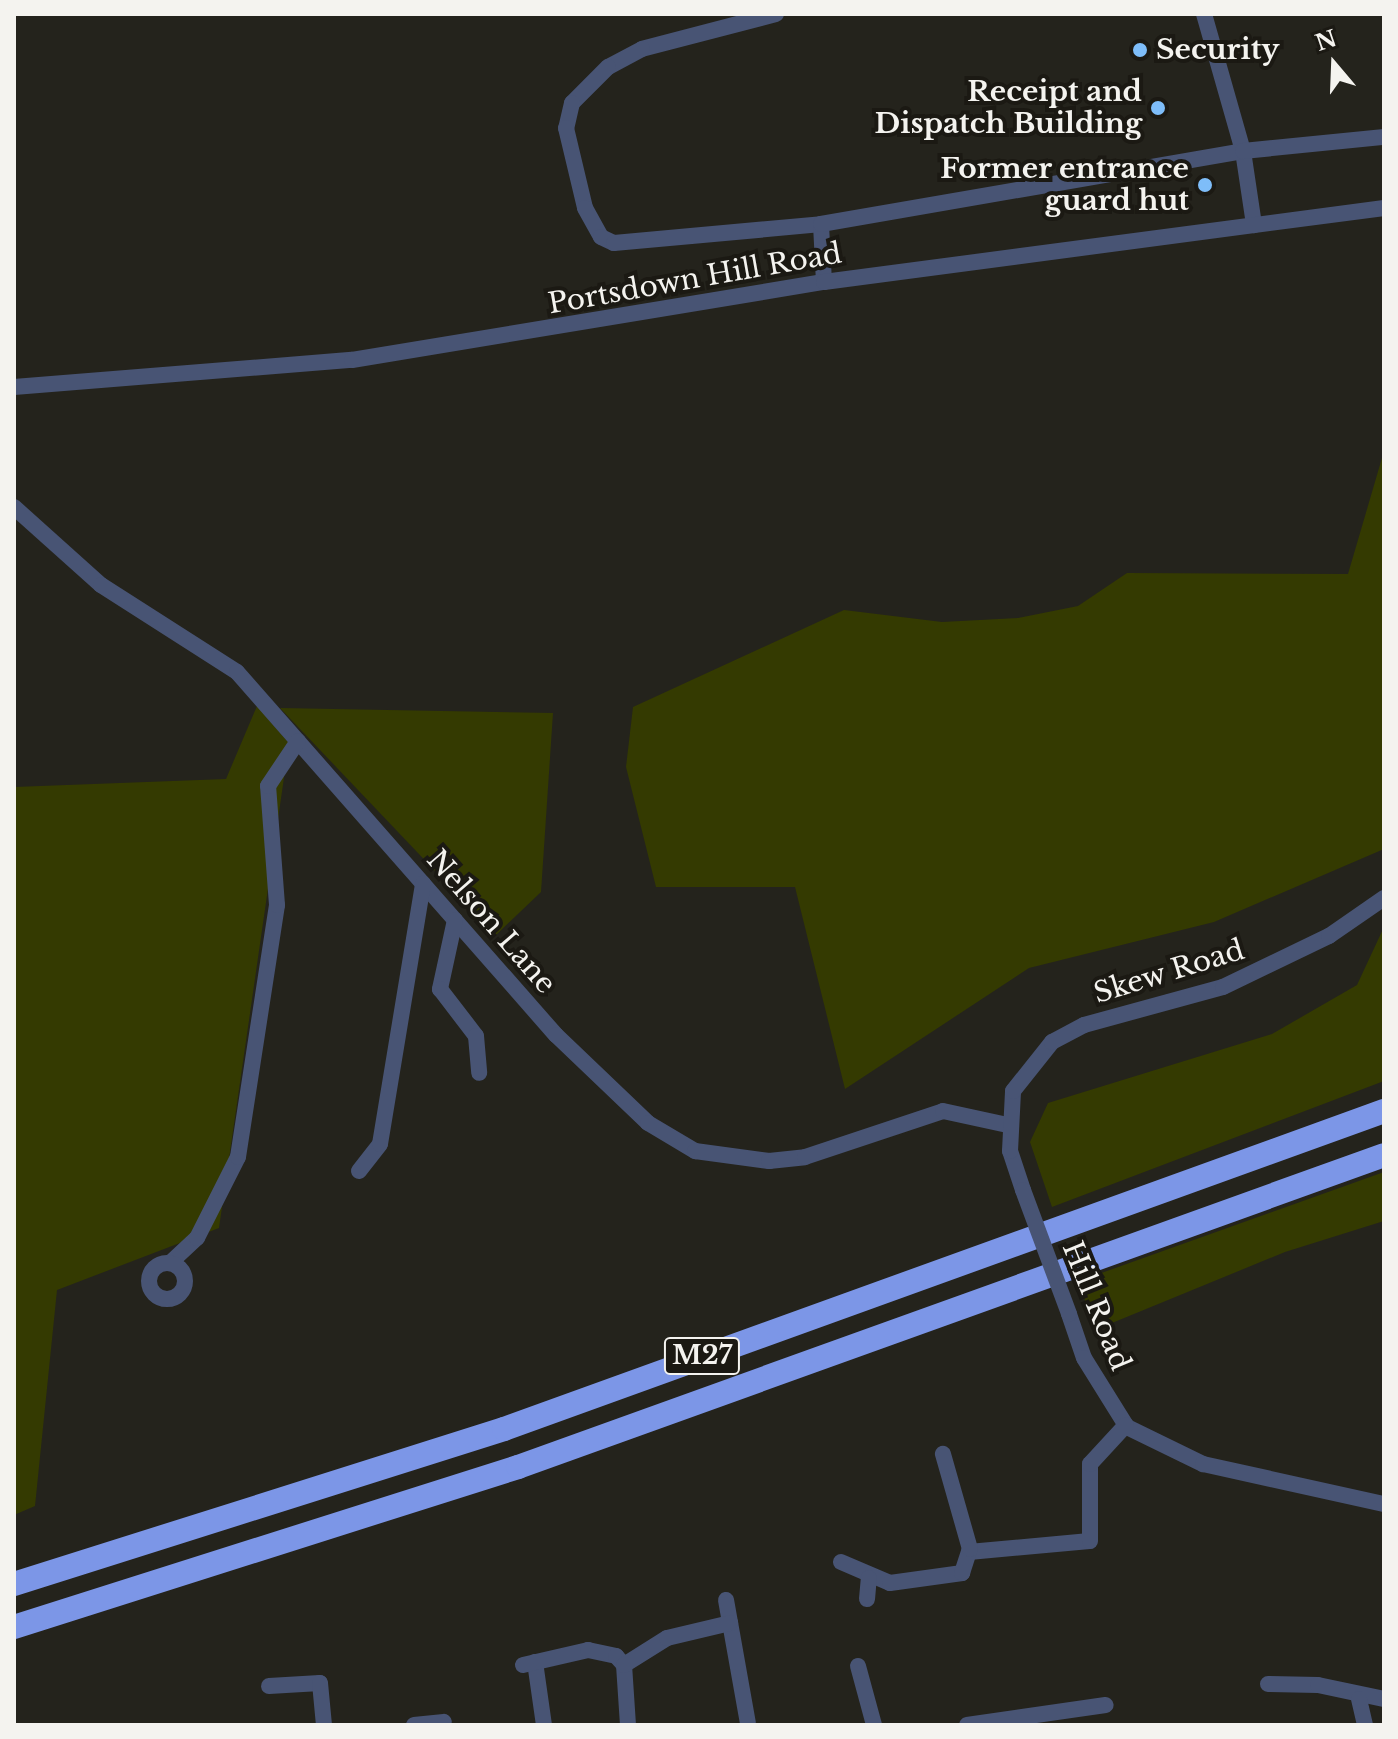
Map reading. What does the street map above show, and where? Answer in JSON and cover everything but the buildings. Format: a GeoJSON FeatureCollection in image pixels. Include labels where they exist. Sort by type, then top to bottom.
{"type":"FeatureCollection","features":[{"type":"Feature","properties":{"kind":"highway","name":"M27"},"geometry":{"type":"LineString","coordinates":[[14,1584],[504,1429],[1384,1111]]}},
{"type":"Feature","properties":{"kind":"highway","name":"M27"},"geometry":{"type":"LineString","coordinates":[[14,1627],[518,1467],[1384,1155]]}},
{"type":"Feature","properties":{"kind":"street"},"geometry":{"type":"LineString","coordinates":[[776,14],[642,49],[608,67],[566,114],[585,208],[601,237],[614,243],[821,224],[1243,151],[1384,137]]}},
{"type":"Feature","properties":{"kind":"street"},"geometry":{"type":"LineString","coordinates":[[1204,14],[1243,151],[1254,225]]}},
{"type":"Feature","properties":{"kind":"street","name":"Portsdown Hill Road"},"geometry":{"type":"LineString","coordinates":[[14,387],[367,358],[824,282],[1384,208]]}},
{"type":"Feature","properties":{"kind":"street"},"geometry":{"type":"LineString","coordinates":[[821,224],[824,282]]}},
{"type":"Feature","properties":{"kind":"street","name":"Nelson Lane"},"geometry":{"type":"LineString","coordinates":[[14,507],[101,585],[237,672],[579,1057],[648,1123],[695,1151],[731,1160],[805,1157],[943,1111],[1008,1125]]}},
{"type":"Feature","properties":{"kind":"street"},"geometry":{"type":"LineString","coordinates":[[170,1263],[197,1238],[238,1157],[277,905],[268,786],[298,741]]}},
{"type":"Feature","properties":{"kind":"street"},"geometry":{"type":"LineString","coordinates":[[359,1171],[380,1144],[423,884]]}},
{"type":"Feature","properties":{"kind":"street","name":"Skew Road"},"geometry":{"type":"LineString","coordinates":[[1008,1125],[1013,1091],[1052,1042],[1084,1025],[1223,987],[1329,936],[1384,898]]}},
{"type":"Feature","properties":{"kind":"street"},"geometry":{"type":"LineString","coordinates":[[455,920],[440,989],[476,1036],[479,1073]]}},
{"type":"Feature","properties":{"kind":"street","name":"Hill Road"},"geometry":{"type":"LineString","coordinates":[[1008,1125],[1023,1190],[1084,1358],[1126,1425]]}},
{"type":"Feature","properties":{"kind":"street"},"geometry":{"type":"LineString","coordinates":[[969,1552],[1090,1541],[1090,1464],[1126,1425],[1203,1464],[1384,1504]]}},
{"type":"Feature","properties":{"kind":"street"},"geometry":{"type":"LineString","coordinates":[[841,1562],[869,1578],[950,1577],[962,1573],[969,1552],[943,1454]]}},
{"type":"Feature","properties":{"kind":"street"},"geometry":{"type":"LineString","coordinates":[[867,1599],[869,1578]]}},
{"type":"Feature","properties":{"kind":"street"},"geometry":{"type":"LineString","coordinates":[[726,1600],[748,1723]]}},
{"type":"Feature","properties":{"kind":"street"},"geometry":{"type":"LineString","coordinates":[[624,1665],[667,1638],[730,1623]]}},
{"type":"Feature","properties":{"kind":"street"},"geometry":{"type":"LineString","coordinates":[[544,1725],[529,1663],[588,1650],[616,1656],[624,1665],[628,1725]]}},
{"type":"Feature","properties":{"kind":"street"},"geometry":{"type":"LineString","coordinates":[[858,1666],[874,1725]]}},
{"type":"Feature","properties":{"kind":"street"},"geometry":{"type":"LineString","coordinates":[[269,1686],[320,1683],[324,1725]]}},
{"type":"Feature","properties":{"kind":"street"},"geometry":{"type":"LineString","coordinates":[[1268,1684],[1318,1685],[1359,1699],[1384,1699]]}},
{"type":"Feature","properties":{"kind":"street"},"geometry":{"type":"LineString","coordinates":[[1359,1699],[1365,1725]]}},
{"type":"Feature","properties":{"kind":"street"},"geometry":{"type":"LineString","coordinates":[[967,1725],[1106,1705]]}},
{"type":"Feature","properties":{"kind":"street"},"geometry":{"type":"LineString","coordinates":[[414,1725],[444,1722]]}},
{"type":"Feature","properties":{"kind":"green space"},"geometry":{"type":"Polygon","coordinates":[[[1384,451],[1384,849],[1214,922],[1029,968],[845,1089],[795,887],[656,887],[626,767],[633,707],[844,610],[942,622],[1018,618],[1078,606],[1127,573],[1348,574],[1384,451]]]}},
{"type":"Feature","properties":{"kind":"green space"},"geometry":{"type":"Polygon","coordinates":[[[257,706],[289,743],[219,1228],[57,1290],[35,1506],[14,1515],[14,787],[226,779],[257,706]]]}},
{"type":"Feature","properties":{"kind":"green space"},"geometry":{"type":"Polygon","coordinates":[[[280,708],[553,713],[541,892],[496,935],[280,708]]]}},
{"type":"Feature","properties":{"kind":"green space"},"geometry":{"type":"Polygon","coordinates":[[[1384,927],[1384,1081],[1052,1207],[1030,1142],[1048,1103],[1272,1034],[1357,985],[1384,927]]]}},
{"type":"Feature","properties":{"kind":"green space"},"geometry":{"type":"Polygon","coordinates":[[[1384,1172],[1384,1221],[1285,1252],[1112,1323],[1090,1317],[1079,1281],[1384,1172]]]}},
{"type":"Feature","properties":{"kind":"place","name":"Security"},"geometry":{"type":"Point","coordinates":[1140,50]}},
{"type":"Feature","properties":{"kind":"place","name":"Receipt and Dispatch Building"},"geometry":{"type":"Point","coordinates":[1158,108]}},
{"type":"Feature","properties":{"kind":"place","name":"Former entrance guard hut"},"geometry":{"type":"Point","coordinates":[1205,185]}}]}
